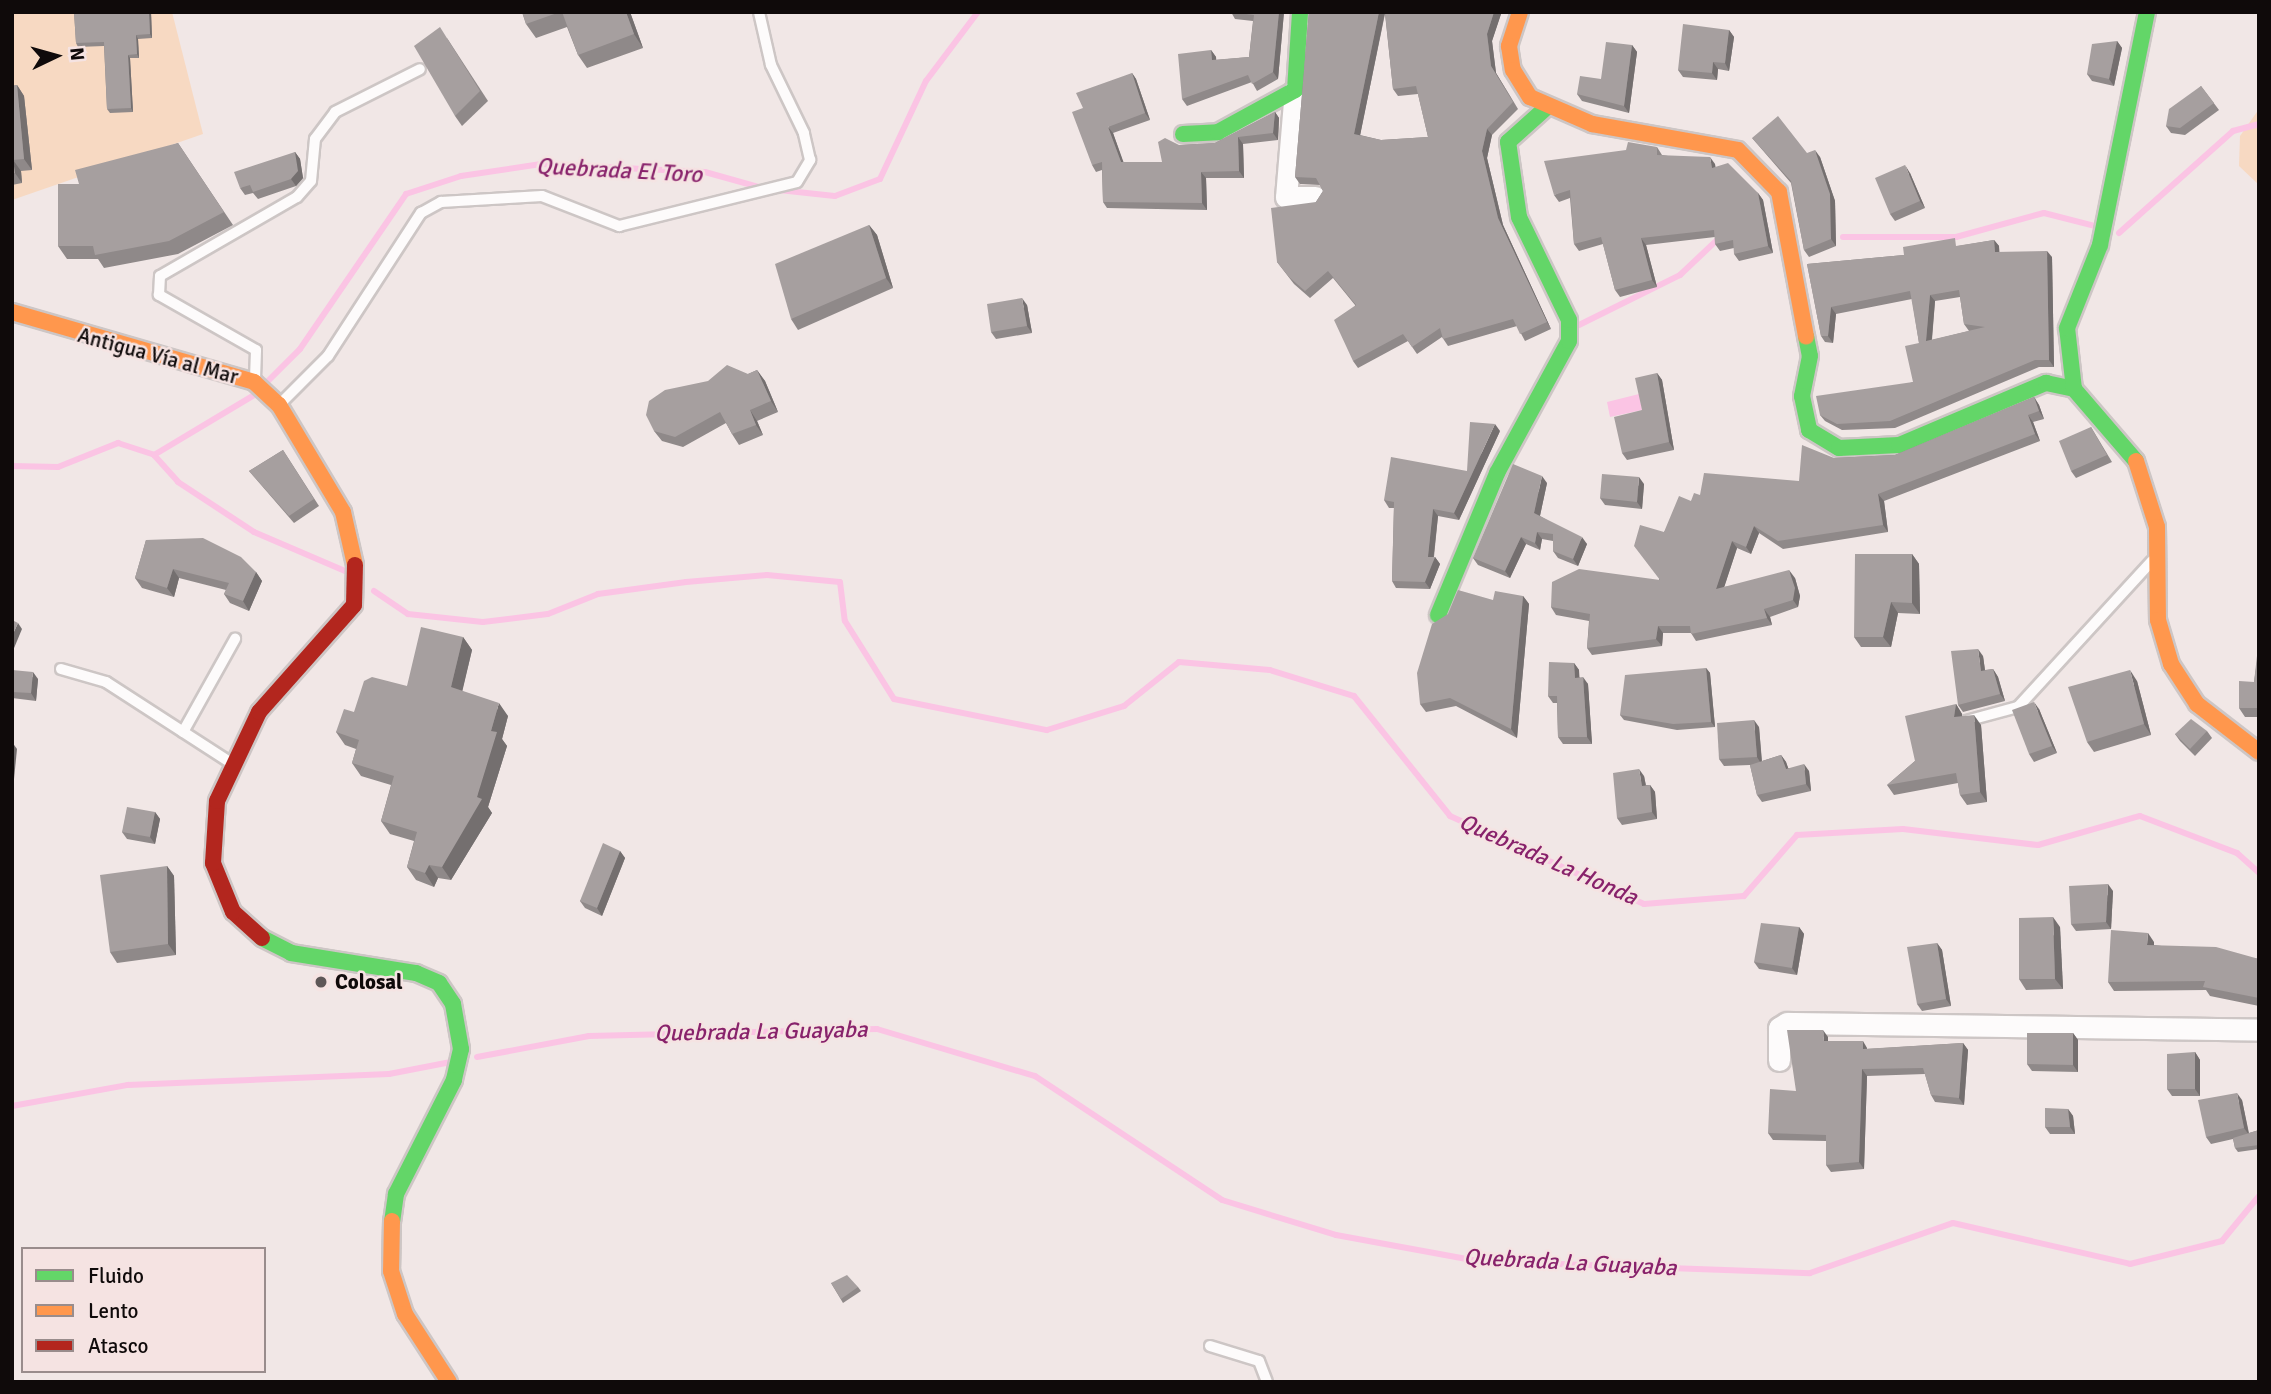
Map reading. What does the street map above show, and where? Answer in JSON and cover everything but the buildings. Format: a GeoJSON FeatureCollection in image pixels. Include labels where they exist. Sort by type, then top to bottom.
{"type":"FeatureCollection","features":[{"type":"Feature","properties":{"kind":"street"},"geometry":{"type":"LineString","coordinates":[[1300,12],[1286,197],[1315,197]]}},
{"type":"Feature","properties":{"kind":"street"},"geometry":{"type":"LineString","coordinates":[[1520,12],[1509,46],[1513,70],[1530,97],[1547,107],[1592,124],[1738,150],[1762,168],[1779,192],[1810,356],[1802,396],[1809,430],[1819,440],[1839,448],[1899,445],[2046,383],[2074,389],[2106,419],[2141,468],[2157,527],[2154,558],[2158,620],[2171,664],[2197,704],[2259,752]]}},
{"type":"Feature","properties":{"kind":"street"},"geometry":{"type":"LineString","coordinates":[[2074,389],[2067,328],[2100,245],[2147,12]]}},
{"type":"Feature","properties":{"kind":"street"},"geometry":{"type":"LineString","coordinates":[[1182,134],[1218,132],[1295,90]]}},
{"type":"Feature","properties":{"kind":"street"},"geometry":{"type":"LineString","coordinates":[[1438,615],[1497,473],[1528,427],[1569,341],[1569,320],[1519,217],[1508,142],[1547,107]]}},
{"type":"Feature","properties":{"kind":"street","name":"Antigua Vía al Mar"},"geometry":{"type":"LineString","coordinates":[[12,312],[255,383],[276,402],[343,512],[356,548],[358,582],[354,605],[267,702],[230,763],[212,836],[220,889],[233,912],[291,953],[415,973],[439,983],[453,1004],[461,1049],[454,1080],[396,1195],[390,1231],[391,1271],[405,1314],[449,1382]]}},
{"type":"Feature","properties":{"kind":"street"},"geometry":{"type":"LineString","coordinates":[[1779,1060],[1779,1028],[1787,1023],[2259,1030]]}},
{"type":"Feature","properties":{"kind":"lane"},"geometry":{"type":"LineString","coordinates":[[276,402],[328,356],[421,213],[441,202],[542,196],[618,226],[797,182],[810,160],[804,133],[771,65],[759,12]]}},
{"type":"Feature","properties":{"kind":"lane"},"geometry":{"type":"LineString","coordinates":[[255,383],[256,350],[159,295],[160,275],[298,197],[311,181],[315,139],[335,112],[420,69]]}},
{"type":"Feature","properties":{"kind":"lane"},"geometry":{"type":"LineString","coordinates":[[1966,721],[2018,706],[2154,558]]}},
{"type":"Feature","properties":{"kind":"lane"},"geometry":{"type":"LineString","coordinates":[[183,732],[234,639]]}},
{"type":"Feature","properties":{"kind":"lane"},"geometry":{"type":"LineString","coordinates":[[61,669],[106,682],[230,763]]}},
{"type":"Feature","properties":{"kind":"lane"},"geometry":{"type":"LineString","coordinates":[[1210,1346],[1259,1361],[1267,1382]]}},
{"type":"Feature","properties":{"kind":"shaded area"},"geometry":{"type":"Polygon","coordinates":[[[12,12],[172,12],[203,134],[12,200],[12,12]]]}},
{"type":"Feature","properties":{"kind":"shaded area"},"geometry":{"type":"Polygon","coordinates":[[[2259,109],[2259,185],[2239,166],[2240,136],[2259,109]]]}},
{"type":"Feature","properties":{"kind":"shaded area"},"geometry":{"type":"Polygon","coordinates":[[[1639,394],[1642,410],[1610,417],[1607,402],[1639,394]]]}},
{"type":"Feature","properties":{"kind":"waterway","name":"Quebrada El Toro"},"geometry":{"type":"LineString","coordinates":[[779,190],[835,196],[880,179],[926,81],[978,12]]}},
{"type":"Feature","properties":{"kind":"waterway"},"geometry":{"type":"LineString","coordinates":[[2119,233],[2233,131],[2259,124]]}},
{"type":"Feature","properties":{"kind":"waterway","name":"Quebrada El Toro"},"geometry":{"type":"LineString","coordinates":[[266,383],[300,349],[406,194],[461,176],[541,164],[705,172],[762,188]]}},
{"type":"Feature","properties":{"kind":"waterway"},"geometry":{"type":"LineString","coordinates":[[1843,237],[1956,237],[2044,213],[2095,226]]}},
{"type":"Feature","properties":{"kind":"waterway"},"geometry":{"type":"LineString","coordinates":[[1579,325],[1680,275],[1716,241]]}},
{"type":"Feature","properties":{"kind":"waterway","name":"Quebrada El Toro"},"geometry":{"type":"LineString","coordinates":[[154,455],[256,394]]}},
{"type":"Feature","properties":{"kind":"waterway","name":"Quebrada La Honda"},"geometry":{"type":"LineString","coordinates":[[12,466],[58,467],[118,443],[154,455],[178,482],[254,532],[345,571]]}},
{"type":"Feature","properties":{"kind":"waterway","name":"Quebrada La Honda"},"geometry":{"type":"LineString","coordinates":[[374,591],[408,614],[483,622],[548,614],[598,594],[686,582],[767,575],[840,582],[845,621],[894,699],[1047,730],[1124,706],[1179,662],[1270,670],[1354,696],[1450,816],[1644,904],[1744,896],[1797,835],[1903,829],[2038,845],[2140,816],[2237,853],[2259,873]]}},
{"type":"Feature","properties":{"kind":"waterway","name":"Quebrada La Guayaba"},"geometry":{"type":"LineString","coordinates":[[477,1057],[589,1036],[877,1029],[1035,1076],[1222,1200],[1336,1235],[1478,1261],[1810,1273],[1953,1223],[2130,1264],[2222,1241],[2259,1196]]}},
{"type":"Feature","properties":{"kind":"waterway","name":"Quebrada La Guayaba"},"geometry":{"type":"LineString","coordinates":[[12,1106],[128,1085],[389,1074],[451,1062]]}},
{"type":"Feature","properties":{"kind":"traffic: fast"},"geometry":{"type":"LineString","coordinates":[[1183,134],[1218,132],[1295,90],[1300,12]]}},
{"type":"Feature","properties":{"kind":"traffic: fast"},"geometry":{"type":"LineString","coordinates":[[2074,389],[2067,328],[2100,245],[2147,12]]}},
{"type":"Feature","properties":{"kind":"traffic: fast"},"geometry":{"type":"LineString","coordinates":[[1438,615],[1497,473],[1569,341],[1569,320],[1519,217],[1508,142],[1547,107]]}},
{"type":"Feature","properties":{"kind":"traffic: fast"},"geometry":{"type":"LineString","coordinates":[[1806,336],[1810,356],[1802,396],[1809,430],[1839,448],[1899,445],[2046,383],[2074,389],[2136,461]]}},
{"type":"Feature","properties":{"kind":"traffic: fast"},"geometry":{"type":"LineString","coordinates":[[262,938],[291,953],[416,973],[439,983],[453,1004],[461,1049],[454,1080],[396,1194],[392,1221]]}},
{"type":"Feature","properties":{"kind":"traffic: slow"},"geometry":{"type":"LineString","coordinates":[[1520,12],[1509,46],[1513,70],[1530,97],[1592,124],[1738,150],[1779,192],[1806,336]]}},
{"type":"Feature","properties":{"kind":"traffic: slow"},"geometry":{"type":"LineString","coordinates":[[12,312],[254,382],[279,405],[343,512],[355,565]]}},
{"type":"Feature","properties":{"kind":"traffic: slow"},"geometry":{"type":"LineString","coordinates":[[2136,461],[2157,527],[2158,620],[2171,664],[2197,704],[2259,752]]}},
{"type":"Feature","properties":{"kind":"traffic: slow"},"geometry":{"type":"LineString","coordinates":[[392,1221],[391,1271],[405,1314],[449,1382]]}},
{"type":"Feature","properties":{"kind":"traffic: jam"},"geometry":{"type":"LineString","coordinates":[[262,938],[233,912],[213,863],[217,801],[259,712],[354,605],[355,565]]}},
{"type":"Feature","properties":{"kind":"place","name":"Colosal"},"geometry":{"type":"Point","coordinates":[321,982]}}]}
